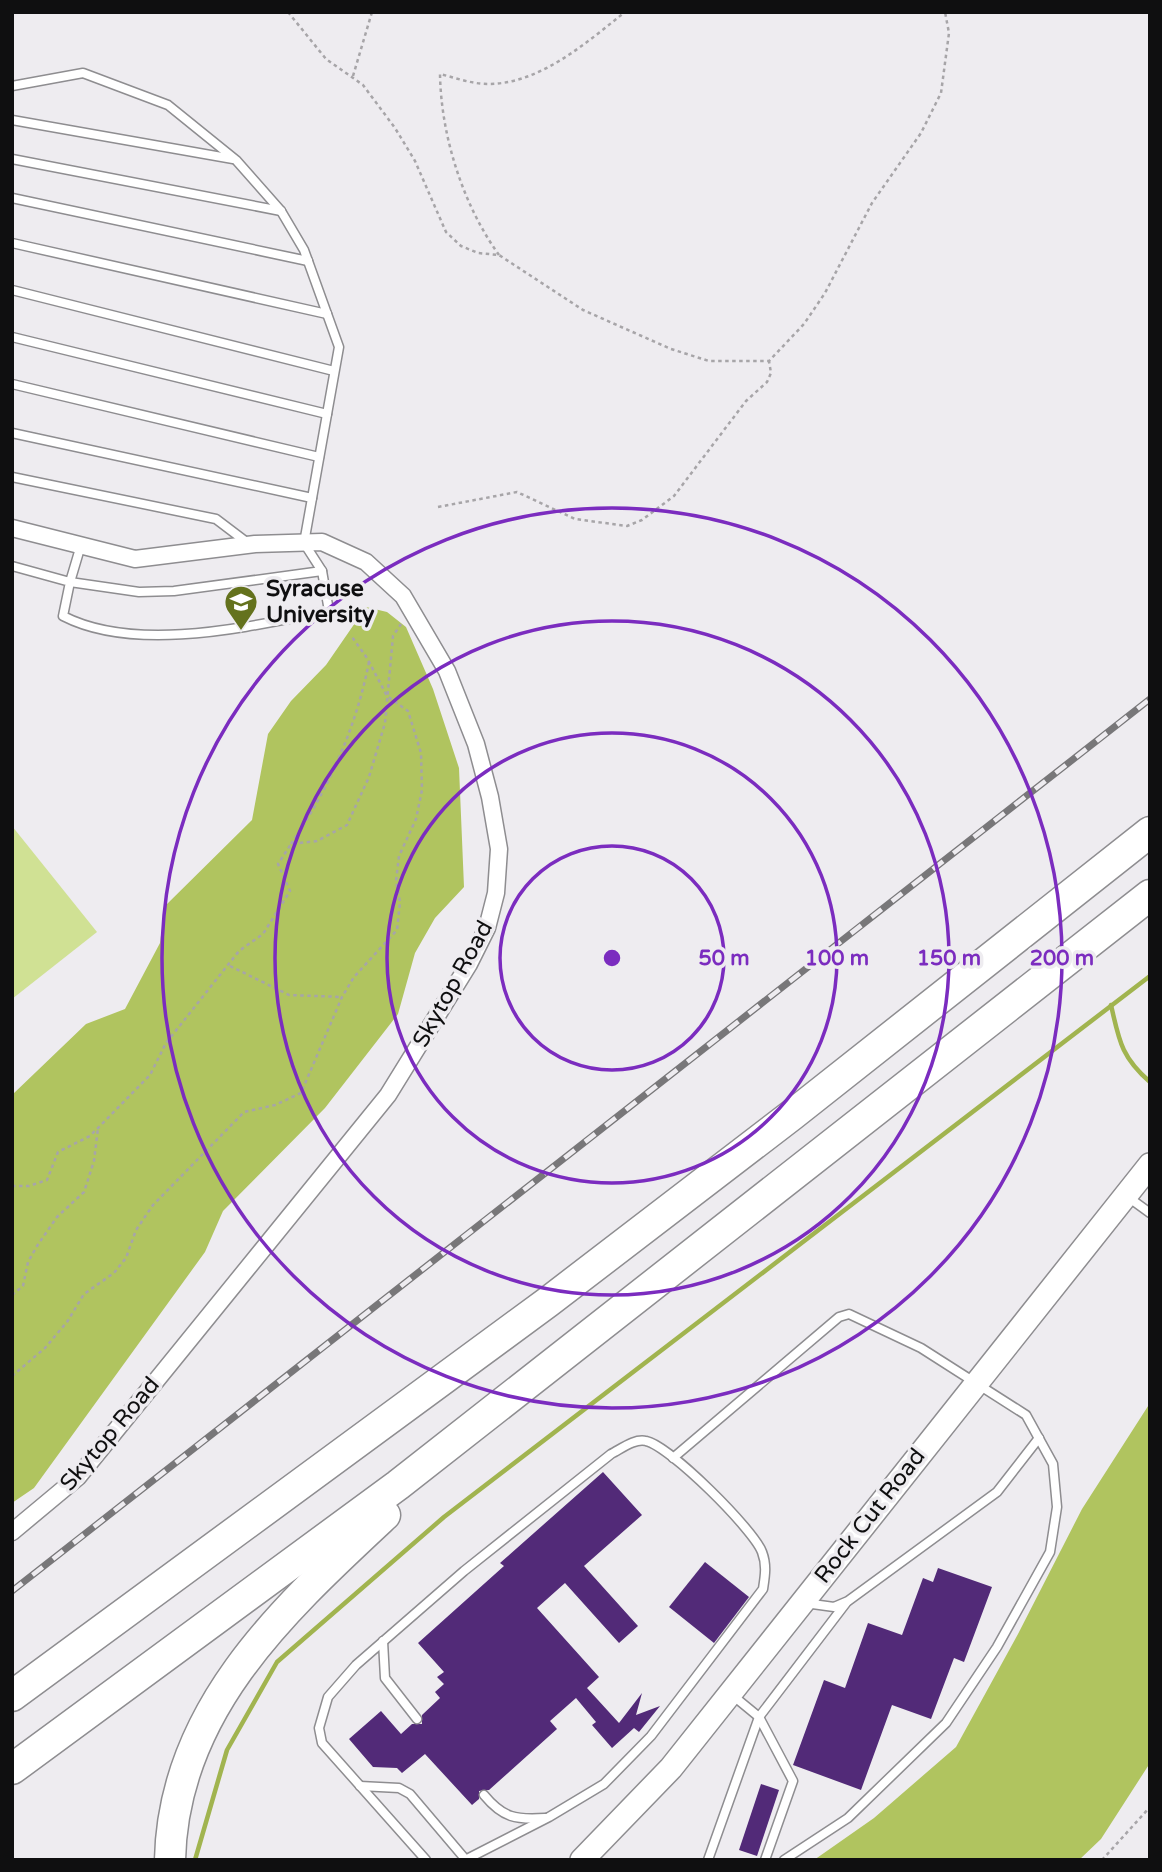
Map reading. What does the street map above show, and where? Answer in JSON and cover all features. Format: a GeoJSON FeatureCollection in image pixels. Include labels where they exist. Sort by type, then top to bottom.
{"type":"FeatureCollection","features":[{"type":"Feature","properties":{"kind":"highway"},"geometry":{"type":"LineString","coordinates":[[12,1696],[548,1302],[792,1115],[1150,832]]}},
{"type":"Feature","properties":{"kind":"highway"},"geometry":{"type":"LineString","coordinates":[[12,1769],[398,1485],[1150,895]]}},
{"type":"Feature","properties":{"kind":"highway"},"geometry":{"type":"LineString","coordinates":[[170,1860],[175,1806],[186,1764],[208,1715],[233,1673],[310,1585],[403,1497],[591,1335]]}},
{"type":"Feature","properties":{"kind":"street","name":"Skytop Road"},"geometry":{"type":"LineString","coordinates":[[12,528],[135,559],[250,545],[322,542],[366,562],[411,608],[447,671],[476,744],[490,797],[499,849],[496,893],[486,928],[469,964],[388,1096],[78,1477],[12,1532]]}},
{"type":"Feature","properties":{"kind":"street","name":"Rock Cut Road"},"geometry":{"type":"LineString","coordinates":[[582,1860],[671,1768],[1150,1165]]}},
{"type":"Feature","properties":{"kind":"lane"},"geometry":{"type":"LineString","coordinates":[[12,86],[83,73],[168,105],[236,160],[281,211],[309,261],[339,347],[304,543],[322,571],[329,611],[225,632],[153,635],[83,627],[63,617],[81,545]]}},
{"type":"Feature","properties":{"kind":"lane"},"geometry":{"type":"LineString","coordinates":[[12,120],[236,160]]}},
{"type":"Feature","properties":{"kind":"lane"},"geometry":{"type":"LineString","coordinates":[[12,159],[281,211]]}},
{"type":"Feature","properties":{"kind":"lane"},"geometry":{"type":"LineString","coordinates":[[12,198],[309,261]]}},
{"type":"Feature","properties":{"kind":"lane"},"geometry":{"type":"LineString","coordinates":[[12,243],[327,314]]}},
{"type":"Feature","properties":{"kind":"lane"},"geometry":{"type":"LineString","coordinates":[[12,290],[334,371]]}},
{"type":"Feature","properties":{"kind":"lane"},"geometry":{"type":"LineString","coordinates":[[12,337],[327,414]]}},
{"type":"Feature","properties":{"kind":"lane"},"geometry":{"type":"LineString","coordinates":[[12,384],[319,457]]}},
{"type":"Feature","properties":{"kind":"lane"},"geometry":{"type":"LineString","coordinates":[[12,433],[312,498]]}},
{"type":"Feature","properties":{"kind":"lane"},"geometry":{"type":"LineString","coordinates":[[12,478],[216,519],[250,545]]}},
{"type":"Feature","properties":{"kind":"lane"},"geometry":{"type":"LineString","coordinates":[[12,566],[71,582],[139,592],[174,591],[322,571]]}},
{"type":"Feature","properties":{"kind":"lane"},"geometry":{"type":"LineString","coordinates":[[1126,1196],[1150,1213]]}},
{"type":"Feature","properties":{"kind":"lane"},"geometry":{"type":"LineString","coordinates":[[673,1458],[829,1325],[839,1317],[849,1314],[921,1348],[1026,1415],[1053,1464],[1057,1507],[1050,1552],[997,1647],[946,1723],[848,1818],[784,1860]]}},
{"type":"Feature","properties":{"kind":"lane"},"geometry":{"type":"LineString","coordinates":[[802,1603],[834,1606],[848,1601],[998,1492],[1039,1438]]}},
{"type":"Feature","properties":{"kind":"lane"},"geometry":{"type":"LineString","coordinates":[[360,1786],[399,1788],[410,1794],[465,1860],[549,1817],[604,1784],[651,1736],[763,1589],[767,1570],[762,1550],[694,1472],[648,1441],[637,1441],[611,1454],[464,1571],[356,1665],[328,1696],[319,1728],[322,1743],[360,1786],[426,1860]]}},
{"type":"Feature","properties":{"kind":"lane"},"geometry":{"type":"LineString","coordinates":[[708,1860],[759,1717],[848,1601]]}},
{"type":"Feature","properties":{"kind":"lane"},"geometry":{"type":"LineString","coordinates":[[383,1641],[385,1678],[417,1719]]}},
{"type":"Feature","properties":{"kind":"lane"},"geometry":{"type":"LineString","coordinates":[[731,1694],[759,1717],[793,1780],[765,1860]]}},
{"type":"Feature","properties":{"kind":"lane"},"geometry":{"type":"LineString","coordinates":[[484,1795],[500,1810],[518,1820],[549,1817]]}},
{"type":"Feature","properties":{"kind":"path"},"geometry":{"type":"LineString","coordinates":[[288,12],[326,59],[363,85],[415,160],[446,232],[461,246],[478,253],[499,255]]}},
{"type":"Feature","properties":{"kind":"path"},"geometry":{"type":"LineString","coordinates":[[352,77],[372,12]]}},
{"type":"Feature","properties":{"kind":"path"},"geometry":{"type":"LineString","coordinates":[[625,12],[555,63],[514,81],[486,84],[440,74],[441,100],[469,206],[499,255],[583,310],[671,349],[709,361],[769,361],[804,324],[825,293],[872,203],[926,123],[941,93],[949,33],[945,12]]}},
{"type":"Feature","properties":{"kind":"path"},"geometry":{"type":"LineString","coordinates":[[438,507],[517,492],[575,519],[627,526],[642,520],[674,496],[746,401],[767,382],[771,373],[769,361]]}},
{"type":"Feature","properties":{"kind":"path"},"geometry":{"type":"LineString","coordinates":[[291,844],[317,841],[348,825],[369,777],[385,723],[393,636],[411,608]]}},
{"type":"Feature","properties":{"kind":"path"},"geometry":{"type":"LineString","coordinates":[[12,1376],[52,1339],[84,1294],[114,1273],[126,1258],[136,1230],[153,1205],[244,1112],[275,1105],[301,1093],[342,997],[354,977],[397,930],[400,902],[396,881],[399,856],[416,819],[422,790],[421,753],[408,711],[387,696],[369,661],[352,637]]}},
{"type":"Feature","properties":{"kind":"path"},"geometry":{"type":"LineString","coordinates":[[12,1186],[29,1186],[47,1180],[58,1152],[98,1128],[119,1109],[139,1083],[150,1075],[166,1043],[239,951],[263,934],[290,891],[278,864],[318,803],[338,760],[363,692],[369,661]]}},
{"type":"Feature","properties":{"kind":"path"},"geometry":{"type":"LineString","coordinates":[[229,965],[289,995],[342,997]]}},
{"type":"Feature","properties":{"kind":"path"},"geometry":{"type":"LineString","coordinates":[[12,1295],[23,1286],[28,1262],[57,1217],[84,1192],[94,1161],[98,1128]]}},
{"type":"Feature","properties":{"kind":"path"},"geometry":{"type":"LineString","coordinates":[[1102,1860],[1150,1807]]}},
{"type":"Feature","properties":{"kind":"green space"},"geometry":{"type":"Polygon","coordinates":[[[366,607],[387,612],[406,627],[433,689],[459,768],[464,887],[435,918],[415,953],[398,1014],[325,1108],[223,1211],[205,1252],[34,1488],[12,1503],[12,1095],[86,1024],[125,1009],[160,943],[165,906],[252,820],[268,734],[291,701],[326,665],[366,607]]]}},
{"type":"Feature","properties":{"kind":"green space"},"geometry":{"type":"Polygon","coordinates":[[[12,826],[97,932],[12,999],[12,826]]]}},
{"type":"Feature","properties":{"kind":"green space"},"geometry":{"type":"Polygon","coordinates":[[[1150,1403],[1150,1763],[1101,1839],[1079,1860],[814,1860],[874,1818],[956,1747],[1082,1509],[1150,1403]]]}},
{"type":"Feature","properties":{"kind":"building"},"geometry":{"type":"Polygon","coordinates":[[[603,1472],[642,1515],[584,1566],[638,1626],[619,1643],[565,1583],[537,1608],[599,1677],[587,1688],[619,1723],[642,1693],[636,1715],[660,1706],[639,1732],[634,1728],[612,1748],[592,1725],[596,1722],[576,1698],[550,1721],[557,1729],[489,1790],[479,1791],[479,1799],[472,1805],[425,1754],[402,1773],[397,1768],[373,1767],[349,1739],[381,1711],[401,1734],[412,1724],[422,1724],[422,1715],[440,1698],[435,1692],[444,1684],[437,1677],[444,1672],[418,1643],[504,1566],[500,1563],[603,1472]]]}},
{"type":"Feature","properties":{"kind":"building"},"geometry":{"type":"Polygon","coordinates":[[[705,1562],[749,1597],[714,1643],[669,1607],[705,1562]]]}},
{"type":"Feature","properties":{"kind":"building"},"geometry":{"type":"Polygon","coordinates":[[[938,1568],[992,1587],[964,1662],[954,1658],[931,1719],[892,1705],[861,1790],[793,1765],[824,1680],[845,1688],[868,1623],[902,1635],[923,1578],[933,1582],[938,1568]]]}},
{"type":"Feature","properties":{"kind":"building"},"geometry":{"type":"Polygon","coordinates":[[[761,1784],[779,1790],[757,1856],[739,1850],[761,1784]]]}},
{"type":"Feature","properties":{"kind":"waterway"},"geometry":{"type":"LineString","coordinates":[[195,1860],[227,1750],[277,1662],[444,1517],[1150,976]]}},
{"type":"Feature","properties":{"kind":"waterway"},"geometry":{"type":"LineString","coordinates":[[1111,1005],[1116,1028],[1127,1056],[1150,1082]]}},
{"type":"Feature","properties":{"kind":"railway"},"geometry":{"type":"LineString","coordinates":[[12,1591],[1150,699]]}},
{"type":"Feature","properties":{"kind":"place","name":"Syracuse University"},"geometry":{"type":"Point","coordinates":[241,632]}}]}
